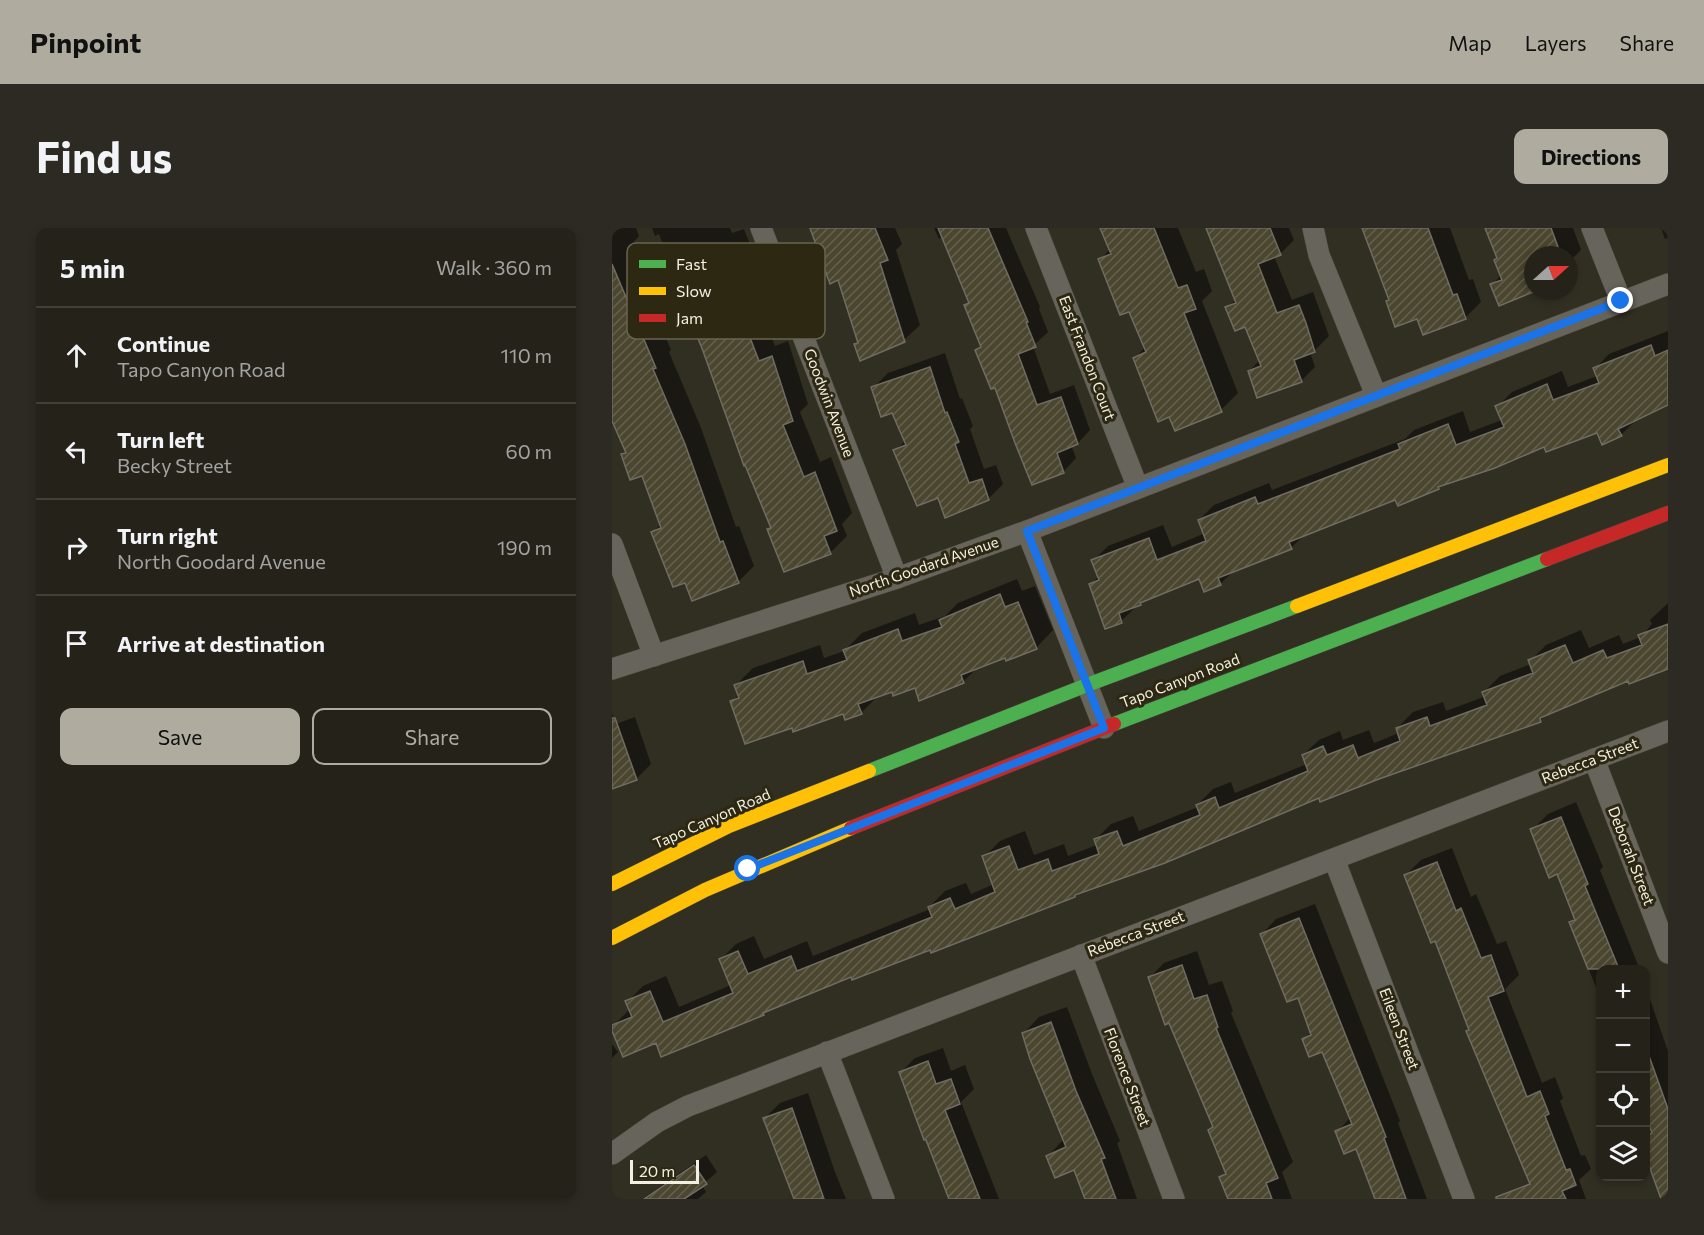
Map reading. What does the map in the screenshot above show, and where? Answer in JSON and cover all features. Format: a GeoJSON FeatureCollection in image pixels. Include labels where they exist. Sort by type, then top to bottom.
{"type":"FeatureCollection","features":[{"type":"Feature","properties":{"kind":"main road","name":"Tapo Canyon Road"},"geometry":{"type":"LineString","coordinates":[[612,884],[729,826],[1087,685],[1668,465]]}},
{"type":"Feature","properties":{"kind":"main road","name":"Tapo Canyon Road"},"geometry":{"type":"LineString","coordinates":[[612,938],[645,919],[748,869],[1104,728],[1668,513]]}},
{"type":"Feature","properties":{"kind":"street","name":"Goodwin Avenue"},"geometry":{"type":"LineString","coordinates":[[761,228],[767,243]]}},
{"type":"Feature","properties":{"kind":"street","name":"East Frandon Court"},"geometry":{"type":"LineString","coordinates":[[1036,228],[1138,488]]}},
{"type":"Feature","properties":{"kind":"street"},"geometry":{"type":"LineString","coordinates":[[1313,228],[1319,255],[1376,395]]}},
{"type":"Feature","properties":{"kind":"street"},"geometry":{"type":"LineString","coordinates":[[1592,228],[1621,301]]}},
{"type":"Feature","properties":{"kind":"street","name":"North Goodard Avenue"},"geometry":{"type":"LineString","coordinates":[[612,669],[897,578],[1027,531],[1668,284]]}},
{"type":"Feature","properties":{"kind":"street","name":"Goodwin Avenue"},"geometry":{"type":"LineString","coordinates":[[804,339],[897,578]]}},
{"type":"Feature","properties":{"kind":"street"},"geometry":{"type":"LineString","coordinates":[[1027,531],[1104,728]]}},
{"type":"Feature","properties":{"kind":"street"},"geometry":{"type":"LineString","coordinates":[[612,544],[654,656]]}},
{"type":"Feature","properties":{"kind":"street","name":"Rebecca Street"},"geometry":{"type":"LineString","coordinates":[[612,1154],[657,1122],[688,1106],[1668,731]]}},
{"type":"Feature","properties":{"kind":"street","name":"Deborah Street"},"geometry":{"type":"LineString","coordinates":[[1594,759],[1668,953]]}},
{"type":"Feature","properties":{"kind":"street","name":"Eileen Street"},"geometry":{"type":"LineString","coordinates":[[1334,859],[1464,1199]]}},
{"type":"Feature","properties":{"kind":"street","name":"Florence Street"},"geometry":{"type":"LineString","coordinates":[[1081,955],[1174,1199]]}},
{"type":"Feature","properties":{"kind":"street"},"geometry":{"type":"LineString","coordinates":[[828,1052],[884,1199]]}},
{"type":"Feature","properties":{"kind":"building"},"geometry":{"type":"Polygon","coordinates":[[[810,228],[875,228],[888,260],[880,263],[905,342],[860,361],[854,344],[858,343],[838,280],[830,284],[825,270],[825,243],[815,243],[810,228]]]}},
{"type":"Feature","properties":{"kind":"building"},"geometry":{"type":"Polygon","coordinates":[[[938,228],[988,228],[1028,322],[1026,322],[1036,347],[1018,354],[1037,405],[1061,397],[1078,444],[1057,453],[1064,473],[1032,485],[995,388],[991,389],[975,350],[981,347],[964,305],[969,303],[938,228]]]}},
{"type":"Feature","properties":{"kind":"building"},"geometry":{"type":"Polygon","coordinates":[[[1100,228],[1154,228],[1178,288],[1187,285],[1196,309],[1184,313],[1222,412],[1175,431],[1169,417],[1158,422],[1133,358],[1146,352],[1129,312],[1120,315],[1098,259],[1111,254],[1100,228]]]}},
{"type":"Feature","properties":{"kind":"building"},"geometry":{"type":"Polygon","coordinates":[[[1206,228],[1270,228],[1281,255],[1258,264],[1277,313],[1299,305],[1306,323],[1315,352],[1294,360],[1302,382],[1257,398],[1248,371],[1261,366],[1245,327],[1235,331],[1225,307],[1236,303],[1206,228]]]}},
{"type":"Feature","properties":{"kind":"building"},"geometry":{"type":"Polygon","coordinates":[[[1362,228],[1428,228],[1453,295],[1457,294],[1466,319],[1423,335],[1417,319],[1395,327],[1386,301],[1389,300],[1362,228]]]}},
{"type":"Feature","properties":{"kind":"building"},"geometry":{"type":"Polygon","coordinates":[[[1485,228],[1551,228],[1558,246],[1524,246],[1524,296],[1499,306],[1490,284],[1502,280],[1494,260],[1497,258],[1485,228]]]}},
{"type":"Feature","properties":{"kind":"building"},"geometry":{"type":"Polygon","coordinates":[[[612,264],[627,299],[627,339],[644,339],[656,368],[653,369],[685,444],[720,542],[723,541],[739,583],[692,601],[685,583],[673,587],[651,532],[661,528],[642,476],[630,480],[621,454],[626,453],[612,421],[612,264]]]}},
{"type":"Feature","properties":{"kind":"building"},"geometry":{"type":"Polygon","coordinates":[[[698,339],[751,339],[759,361],[772,356],[793,421],[783,425],[804,477],[815,472],[837,531],[824,536],[831,554],[784,572],[767,529],[771,528],[744,466],[698,339]]]}},
{"type":"Feature","properties":{"kind":"building"},"geometry":{"type":"Polygon","coordinates":[[[1651,345],[1655,356],[1668,350],[1668,405],[1618,429],[1622,436],[1602,445],[1597,433],[1546,452],[1544,447],[1495,468],[1438,487],[1439,489],[1398,506],[1395,500],[1289,542],[1292,549],[1218,578],[1221,585],[1204,592],[1199,579],[1140,603],[1141,605],[1119,613],[1122,623],[1105,629],[1089,584],[1099,580],[1091,560],[1149,538],[1157,560],[1206,541],[1198,520],[1255,497],[1258,504],[1400,449],[1398,444],[1448,424],[1456,445],[1504,427],[1495,406],[1547,384],[1553,400],[1599,383],[1593,368],[1651,345]]]}},
{"type":"Feature","properties":{"kind":"building"},"geometry":{"type":"Polygon","coordinates":[[[930,367],[945,413],[947,412],[959,442],[955,444],[969,483],[982,479],[989,500],[945,518],[938,498],[917,506],[893,450],[906,445],[892,413],[881,417],[871,387],[930,367]]]}},
{"type":"Feature","properties":{"kind":"building"},"geometry":{"type":"Polygon","coordinates":[[[1000,594],[1005,607],[1018,602],[1037,649],[1006,661],[1005,658],[961,675],[964,683],[919,701],[915,688],[893,696],[892,692],[858,704],[862,714],[845,720],[843,714],[793,732],[792,728],[745,744],[730,701],[739,698],[734,685],[803,661],[807,674],[847,660],[843,650],[898,629],[902,641],[942,627],[939,620],[1000,594]]]}},
{"type":"Feature","properties":{"kind":"building"},"geometry":{"type":"Polygon","coordinates":[[[1668,624],[1668,669],[1629,684],[1628,681],[1540,718],[1541,722],[1320,802],[1319,798],[1165,863],[1075,895],[1075,897],[931,953],[930,950],[852,980],[851,977],[661,1057],[656,1043],[623,1057],[612,1031],[612,1025],[632,1017],[625,1001],[650,991],[663,1022],[733,993],[719,959],[738,951],[748,974],[791,956],[797,971],[932,917],[928,907],[950,898],[955,909],[995,892],[982,856],[1009,846],[1018,870],[1048,859],[1052,871],[1099,854],[1094,839],[1117,831],[1123,846],[1200,815],[1196,805],[1215,797],[1219,808],[1308,771],[1302,755],[1323,746],[1327,755],[1353,745],[1358,758],[1400,741],[1396,728],[1427,717],[1430,726],[1487,705],[1482,692],[1533,673],[1528,660],[1565,645],[1573,663],[1603,650],[1607,658],[1642,645],[1638,635],[1668,624]]]}},
{"type":"Feature","properties":{"kind":"building"},"geometry":{"type":"Polygon","coordinates":[[[612,718],[615,718],[637,780],[612,789],[612,718]]]}},
{"type":"Feature","properties":{"kind":"building"},"geometry":{"type":"Polygon","coordinates":[[[1561,817],[1588,884],[1585,886],[1617,965],[1596,965],[1596,969],[1588,969],[1569,922],[1575,920],[1557,874],[1549,878],[1530,829],[1561,817]]]}},
{"type":"Feature","properties":{"kind":"building"},"geometry":{"type":"Polygon","coordinates":[[[1437,862],[1456,911],[1461,908],[1481,958],[1491,955],[1504,991],[1488,997],[1527,1097],[1540,1091],[1549,1114],[1545,1116],[1566,1170],[1570,1169],[1576,1185],[1562,1191],[1566,1199],[1496,1199],[1496,1197],[1530,1184],[1466,1031],[1469,1030],[1435,941],[1431,943],[1404,875],[1437,862]]]}},
{"type":"Feature","properties":{"kind":"building"},"geometry":{"type":"Polygon","coordinates":[[[1299,918],[1386,1137],[1384,1138],[1406,1199],[1375,1199],[1356,1149],[1344,1154],[1335,1131],[1352,1124],[1322,1052],[1309,1057],[1302,1039],[1311,1035],[1298,998],[1287,1002],[1260,934],[1299,918]]]}},
{"type":"Feature","properties":{"kind":"building"},"geometry":{"type":"Polygon","coordinates":[[[1182,965],[1194,999],[1207,995],[1218,1027],[1216,1028],[1278,1178],[1266,1183],[1272,1199],[1228,1199],[1219,1177],[1226,1174],[1208,1130],[1213,1127],[1169,1023],[1165,1025],[1148,977],[1182,965]]]}},
{"type":"Feature","properties":{"kind":"building"},"geometry":{"type":"Polygon","coordinates":[[[1051,1022],[1076,1091],[1105,1158],[1101,1159],[1116,1199],[1085,1199],[1074,1170],[1055,1178],[1046,1156],[1066,1147],[1030,1059],[1022,1033],[1051,1022]]]}},
{"type":"Feature","properties":{"kind":"building"},"geometry":{"type":"Polygon","coordinates":[[[1650,1059],[1668,1109],[1668,1199],[1661,1199],[1650,1168],[1650,1134],[1652,1133],[1650,1128],[1650,1059]]]}},
{"type":"Feature","properties":{"kind":"building"},"geometry":{"type":"Polygon","coordinates":[[[928,1061],[936,1084],[951,1079],[960,1104],[945,1110],[980,1199],[949,1199],[926,1140],[924,1140],[899,1072],[928,1061]]]}},
{"type":"Feature","properties":{"kind":"building"},"geometry":{"type":"Polygon","coordinates":[[[792,1108],[824,1199],[794,1199],[763,1118],[792,1108]]]}},
{"type":"Feature","properties":{"kind":"building"},"geometry":{"type":"Polygon","coordinates":[[[694,1165],[707,1184],[684,1199],[644,1199],[694,1165]]]}},
{"type":"Feature","properties":{"kind":"traffic: fast"},"geometry":{"type":"LineString","coordinates":[[1114,724],[1547,559]]}},
{"type":"Feature","properties":{"kind":"traffic: fast"},"geometry":{"type":"LineString","coordinates":[[869,771],[1087,685],[1297,606]]}},
{"type":"Feature","properties":{"kind":"traffic: slow"},"geometry":{"type":"LineString","coordinates":[[1297,606],[1668,465]]}},
{"type":"Feature","properties":{"kind":"traffic: slow"},"geometry":{"type":"LineString","coordinates":[[612,884],[729,826],[869,771]]}},
{"type":"Feature","properties":{"kind":"traffic: slow"},"geometry":{"type":"LineString","coordinates":[[612,938],[705,890],[851,828]]}},
{"type":"Feature","properties":{"kind":"traffic: jam"},"geometry":{"type":"LineString","coordinates":[[1547,559],[1668,513]]}},
{"type":"Feature","properties":{"kind":"traffic: jam"},"geometry":{"type":"LineString","coordinates":[[851,828],[1114,724]]}},
{"type":"Feature","properties":{"kind":"route"},"geometry":{"type":"LineString","coordinates":[[748,869],[1104,728],[1027,531],[1621,301]]}}]}
